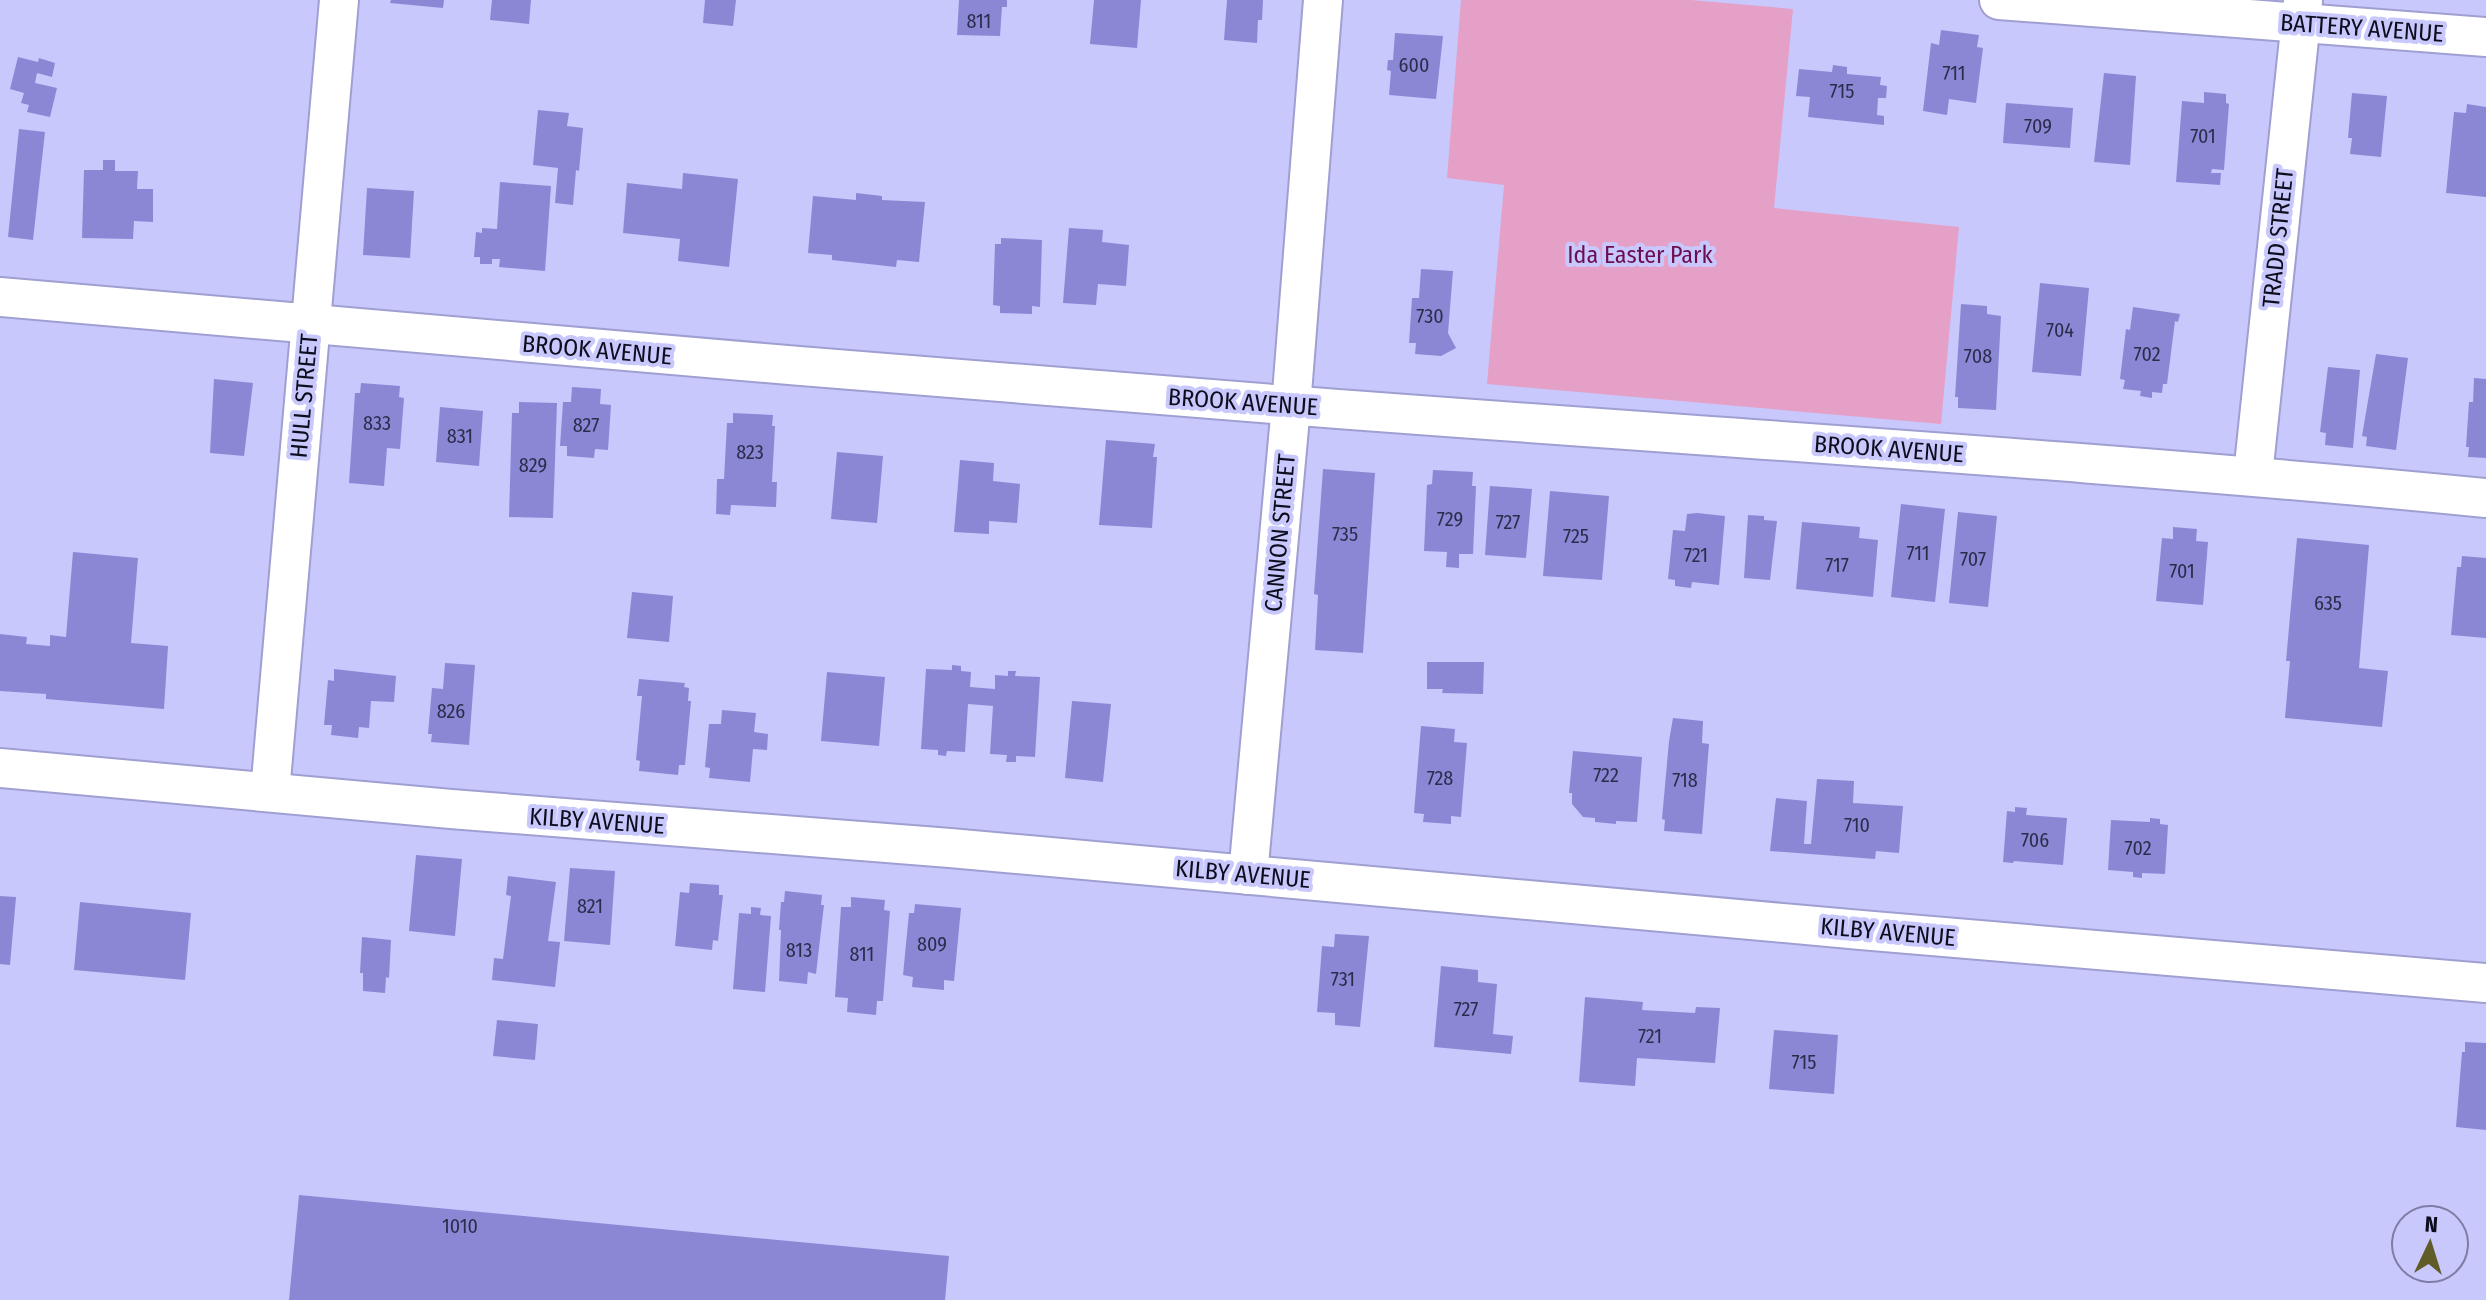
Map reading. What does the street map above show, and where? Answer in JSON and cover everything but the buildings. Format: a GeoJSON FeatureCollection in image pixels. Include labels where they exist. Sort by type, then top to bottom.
{"type":"FeatureCollection","features":[{"type":"Feature","properties":{"kind":"street","name":"HULL STREET"},"geometry":{"type":"LineString","coordinates":[[270,792],[339,0]]}},
{"type":"Feature","properties":{"kind":"street","name":"CANNON STREET"},"geometry":{"type":"LineString","coordinates":[[1248,875],[1291,406],[1323,0]]}},
{"type":"Feature","properties":{"kind":"street","name":"BATTERY AVENUE"},"geometry":{"type":"LineString","coordinates":[[1999,0],[2302,12],[2486,37]]}},
{"type":"Feature","properties":{"kind":"street","name":"TRADD STREET"},"geometry":{"type":"LineString","coordinates":[[2253,475],[2302,12]]}},
{"type":"Feature","properties":{"kind":"street","name":"BROOK AVENUE"},"geometry":{"type":"LineString","coordinates":[[0,297],[686,358],[1291,406],[2253,475],[2486,498]]}},
{"type":"Feature","properties":{"kind":"street","name":"KILBY AVENUE"},"geometry":{"type":"LineString","coordinates":[[0,768],[2486,983]]}},
{"type":"Feature","properties":{"kind":"green space","name":"Ida Easter Park"},"geometry":{"type":"Polygon","coordinates":[[[1461,0],[1691,0],[1793,9],[1774,208],[1959,227],[1941,424],[1487,384],[1504,185],[1447,178],[1461,0]]]}}]}
